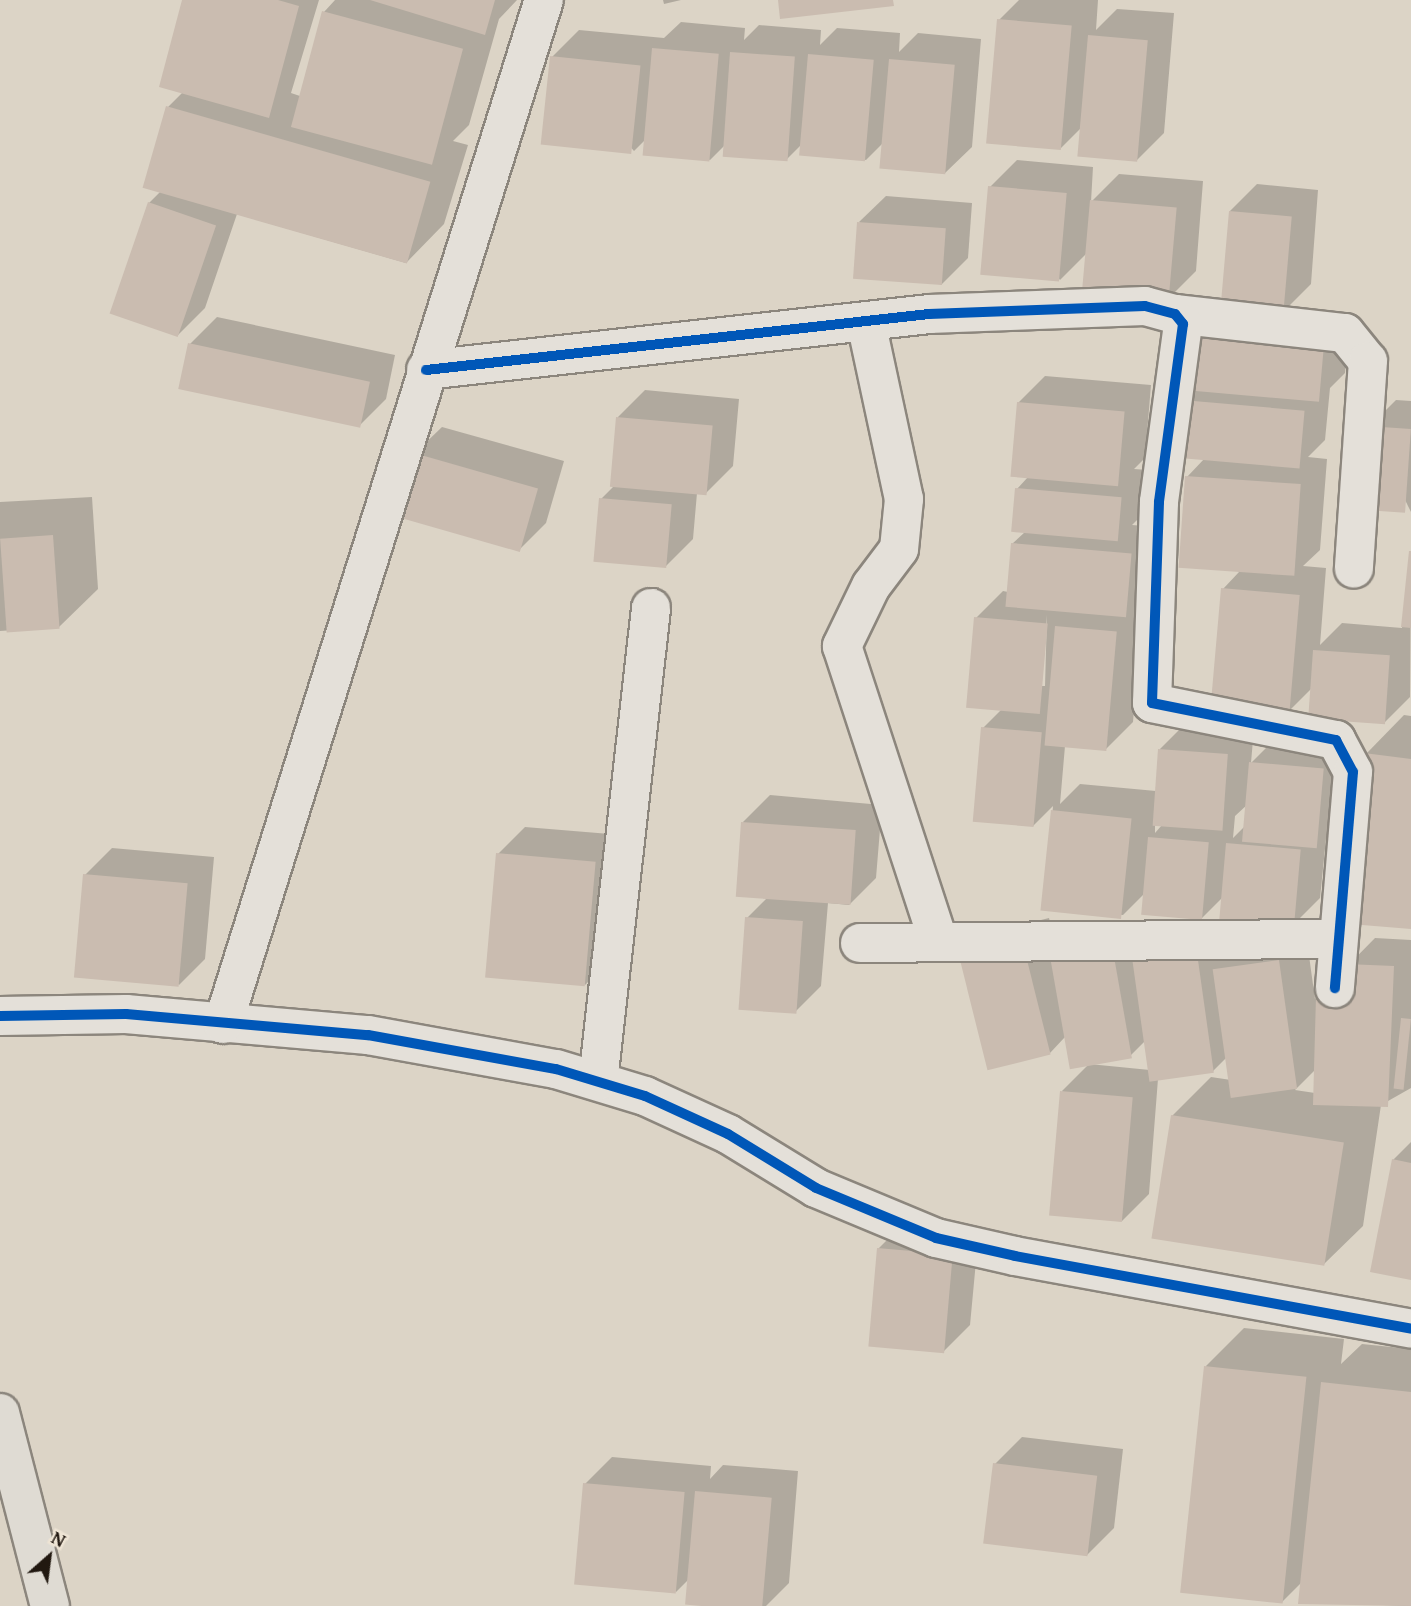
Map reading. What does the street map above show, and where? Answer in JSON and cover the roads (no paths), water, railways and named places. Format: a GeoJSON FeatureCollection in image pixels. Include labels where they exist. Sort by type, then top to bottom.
{"type":"FeatureCollection","features":[{"type":"Feature","properties":{"kind":"main road"},"geometry":{"type":"LineString","coordinates":[[0,1413],[50,1606]]}},
{"type":"Feature","properties":{"kind":"street"},"geometry":{"type":"LineString","coordinates":[[223,1024],[334,682],[426,370],[544,0]]}},
{"type":"Feature","properties":{"kind":"street"},"geometry":{"type":"LineString","coordinates":[[426,370],[1019,308],[1144,306],[1175,314],[1346,334],[1368,361],[1353,569]]}},
{"type":"Feature","properties":{"kind":"street"},"geometry":{"type":"LineString","coordinates":[[1175,314],[1183,324],[1159,502],[1152,703],[1336,740],[1353,772],[1335,988]]}},
{"type":"Feature","properties":{"kind":"street"},"geometry":{"type":"LineString","coordinates":[[866,322],[904,499],[899,549],[871,586],[842,646],[939,942]]}},
{"type":"Feature","properties":{"kind":"street"},"geometry":{"type":"LineString","coordinates":[[598,1081],[651,608]]}},
{"type":"Feature","properties":{"kind":"street"},"geometry":{"type":"LineString","coordinates":[[859,943],[1338,939]]}},
{"type":"Feature","properties":{"kind":"street"},"geometry":{"type":"LineString","coordinates":[[0,1016],[126,1014],[368,1035],[598,1081],[645,1096],[728,1134],[816,1188],[936,1238],[1028,1259],[1411,1329]]}}]}
